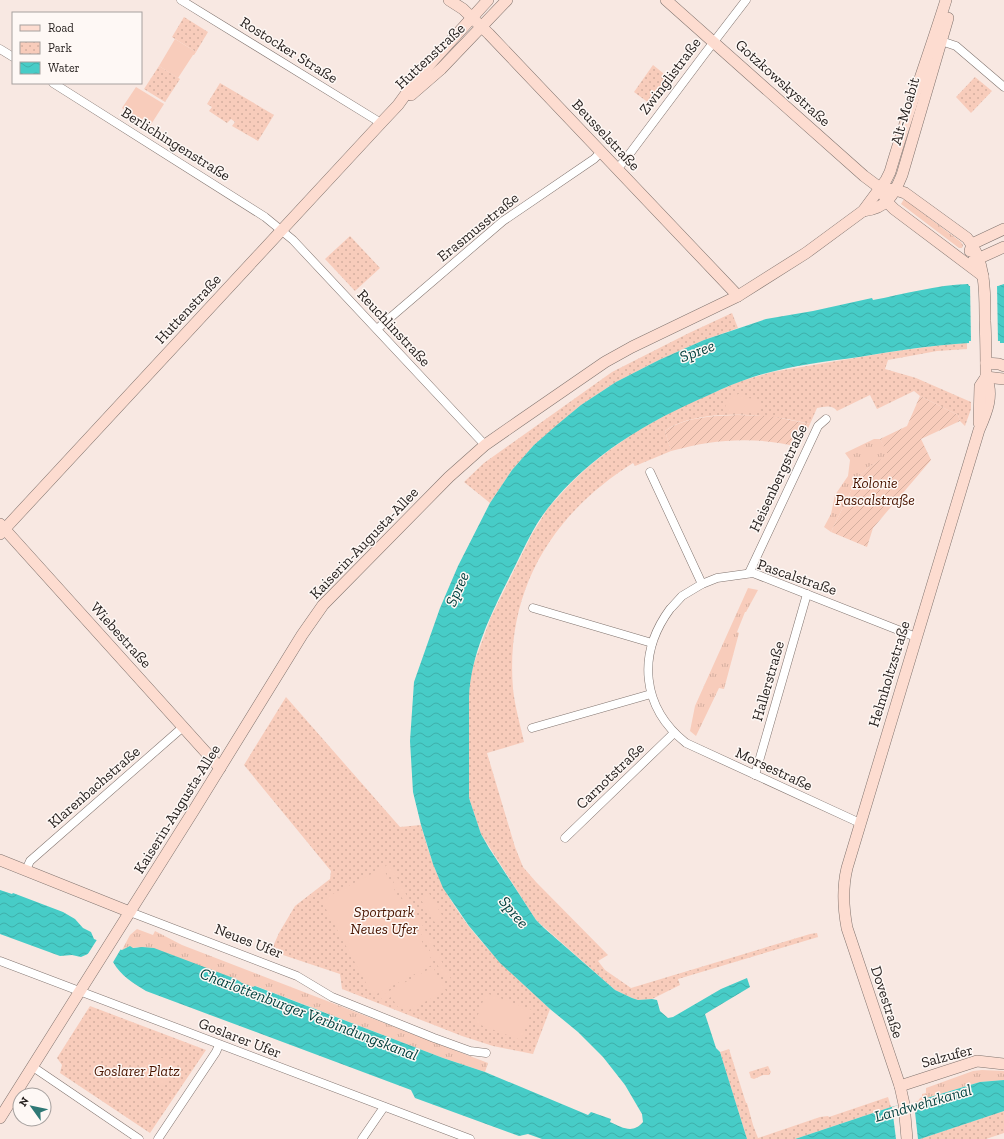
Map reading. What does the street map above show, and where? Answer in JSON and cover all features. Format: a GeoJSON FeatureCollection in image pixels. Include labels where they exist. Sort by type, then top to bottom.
{"type":"FeatureCollection","features":[{"type":"Feature","properties":{"kind":"main road","name":"Beusselstraße"},"geometry":{"type":"LineString","coordinates":[[449,0],[459,6],[482,27],[738,296]]}},
{"type":"Feature","properties":{"kind":"main road","name":"Huttenstraße"},"geometry":{"type":"LineString","coordinates":[[2,529],[398,105],[420,76],[488,0]]}},
{"type":"Feature","properties":{"kind":"main road","name":"Huttenstraße"},"geometry":{"type":"LineString","coordinates":[[398,105],[441,69],[507,0]]}},
{"type":"Feature","properties":{"kind":"main road","name":"Gotzkowskystraße"},"geometry":{"type":"LineString","coordinates":[[666,0],[864,176],[880,188],[887,202],[894,209],[967,263],[984,280]]}},
{"type":"Feature","properties":{"kind":"main road","name":"Alt-Moabit"},"geometry":{"type":"LineString","coordinates":[[738,296],[806,253],[863,211],[880,188],[890,172],[946,0]]}},
{"type":"Feature","properties":{"kind":"main road","name":"Alt-Moabit"},"geometry":{"type":"LineString","coordinates":[[863,211],[872,211],[887,202],[896,190],[902,175],[953,0]]}},
{"type":"Feature","properties":{"kind":"main road","name":"Gotzkowskystraße"},"geometry":{"type":"LineString","coordinates":[[880,188],[896,190],[910,196],[967,238],[972,244],[984,280]]}},
{"type":"Feature","properties":{"kind":"main road"},"geometry":{"type":"LineString","coordinates":[[967,263],[972,244],[1004,229]]}},
{"type":"Feature","properties":{"kind":"main road"},"geometry":{"type":"LineString","coordinates":[[967,263],[1004,247]]}},
{"type":"Feature","properties":{"kind":"main road","name":"Helmholtzstraße"},"geometry":{"type":"LineString","coordinates":[[847,928],[843,910],[843,887],[846,868],[979,430],[987,413],[990,386],[986,377],[984,280]]}},
{"type":"Feature","properties":{"kind":"main road","name":"Kaiserin-Augusta-Allee"},"geometry":{"type":"LineString","coordinates":[[80,992],[302,635],[323,605],[449,477],[485,445],[609,360],[632,346],[738,296]]}},
{"type":"Feature","properties":{"kind":"main road"},"geometry":{"type":"LineString","coordinates":[[986,363],[1000,364],[1004,366]]}},
{"type":"Feature","properties":{"kind":"main road"},"geometry":{"type":"LineString","coordinates":[[986,377],[1004,379]]}},
{"type":"Feature","properties":{"kind":"main road","name":"Wiebestraße"},"geometry":{"type":"LineString","coordinates":[[2,529],[220,768]]}},
{"type":"Feature","properties":{"kind":"main road","name":"Neues Ufer"},"geometry":{"type":"LineString","coordinates":[[0,860],[130,912]]}},
{"type":"Feature","properties":{"kind":"main road","name":"Dovestraße"},"geometry":{"type":"LineString","coordinates":[[847,928],[900,1086],[904,1104],[907,1139]]}},
{"type":"Feature","properties":{"kind":"main road"},"geometry":{"type":"LineString","coordinates":[[0,1118],[80,992]]}},
{"type":"Feature","properties":{"kind":"main road","name":"Salzufer"},"geometry":{"type":"LineString","coordinates":[[900,1086],[977,1061],[1004,1064]]}},
{"type":"Feature","properties":{"kind":"street","name":"Rostocker Straße"},"geometry":{"type":"LineString","coordinates":[[181,0],[381,123]]}},
{"type":"Feature","properties":{"kind":"street","name":"Zwinglistraße"},"geometry":{"type":"LineString","coordinates":[[617,168],[625,160],[746,0]]}},
{"type":"Feature","properties":{"kind":"street"},"geometry":{"type":"LineString","coordinates":[[941,40],[956,46],[1004,87]]}},
{"type":"Feature","properties":{"kind":"street"},"geometry":{"type":"LineString","coordinates":[[0,49],[12,56]]}},
{"type":"Feature","properties":{"kind":"street","name":"Berlichingenstraße"},"geometry":{"type":"LineString","coordinates":[[55,84],[265,216],[282,230]]}},
{"type":"Feature","properties":{"kind":"street","name":"Erasmusstraße"},"geometry":{"type":"LineString","coordinates":[[377,329],[503,221],[594,159],[601,152]]}},
{"type":"Feature","properties":{"kind":"street","name":"Reuchlinstraße"},"geometry":{"type":"LineString","coordinates":[[282,230],[485,445]]}},
{"type":"Feature","properties":{"kind":"street","name":"Heisenbergstraße"},"geometry":{"type":"LineString","coordinates":[[749,573],[818,426],[826,419]]}},
{"type":"Feature","properties":{"kind":"street"},"geometry":{"type":"LineString","coordinates":[[650,472],[702,584]]}},
{"type":"Feature","properties":{"kind":"street","name":"Pascalstraße"},"geometry":{"type":"LineString","coordinates":[[676,735],[658,712],[651,694],[648,670],[652,643],[659,625],[670,608],[682,596],[702,584],[717,578],[754,573],[916,637]]}},
{"type":"Feature","properties":{"kind":"street","name":"Hallerstraße"},"geometry":{"type":"LineString","coordinates":[[755,775],[807,594]]}},
{"type":"Feature","properties":{"kind":"street"},"geometry":{"type":"LineString","coordinates":[[533,608],[652,643]]}},
{"type":"Feature","properties":{"kind":"street"},"geometry":{"type":"LineString","coordinates":[[532,728],[651,694]]}},
{"type":"Feature","properties":{"kind":"street","name":"Klarenbachstraße"},"geometry":{"type":"LineString","coordinates":[[26,870],[30,861],[183,726]]}},
{"type":"Feature","properties":{"kind":"street","name":"Morsestraße"},"geometry":{"type":"LineString","coordinates":[[676,735],[686,743],[860,823]]}},
{"type":"Feature","properties":{"kind":"street","name":"Carnotstraße"},"geometry":{"type":"LineString","coordinates":[[565,838],[676,735]]}},
{"type":"Feature","properties":{"kind":"street","name":"Neues Ufer"},"geometry":{"type":"LineString","coordinates":[[130,912],[297,976],[332,997],[434,1038],[470,1051],[486,1053]]}},
{"type":"Feature","properties":{"kind":"street","name":"Goslarer Ufer"},"geometry":{"type":"LineString","coordinates":[[0,962],[470,1139]]}},
{"type":"Feature","properties":{"kind":"street"},"geometry":{"type":"LineString","coordinates":[[158,1139],[216,1052],[219,1045]]}},
{"type":"Feature","properties":{"kind":"street"},"geometry":{"type":"LineString","coordinates":[[33,1067],[139,1139]]}},
{"type":"Feature","properties":{"kind":"street"},"geometry":{"type":"LineString","coordinates":[[362,1139],[384,1107]]}},
{"type":"Feature","properties":{"kind":"green space"},"geometry":{"type":"Polygon","coordinates":[[[184,17],[208,32],[196,52],[172,37],[184,17]]]}},
{"type":"Feature","properties":{"kind":"green space"},"geometry":{"type":"Polygon","coordinates":[[[175,39],[196,52],[178,78],[159,66],[175,39]]]}},
{"type":"Feature","properties":{"kind":"green space"},"geometry":{"type":"Polygon","coordinates":[[[653,65],[673,81],[653,106],[634,92],[653,65]]]}},
{"type":"Feature","properties":{"kind":"green space"},"geometry":{"type":"Polygon","coordinates":[[[159,66],[180,79],[165,102],[144,89],[159,66]]]}},
{"type":"Feature","properties":{"kind":"green space"},"geometry":{"type":"Polygon","coordinates":[[[975,77],[992,91],[971,113],[956,97],[975,77]]]}},
{"type":"Feature","properties":{"kind":"green space"},"geometry":{"type":"Polygon","coordinates":[[[220,83],[274,115],[258,141],[232,126],[235,122],[231,119],[227,123],[209,111],[212,107],[207,104],[220,83]]]}},
{"type":"Feature","properties":{"kind":"green space"},"geometry":{"type":"Polygon","coordinates":[[[136,87],[164,104],[150,126],[122,108],[136,87]]]}},
{"type":"Feature","properties":{"kind":"green space"},"geometry":{"type":"Polygon","coordinates":[[[904,199],[961,242],[963,245],[962,248],[959,248],[901,204],[904,199]]]}},
{"type":"Feature","properties":{"kind":"green space"},"geometry":{"type":"Polygon","coordinates":[[[350,236],[380,268],[355,291],[325,259],[350,236]]]}},
{"type":"Feature","properties":{"kind":"green space"},"geometry":{"type":"Polygon","coordinates":[[[732,313],[738,328],[704,340],[659,360],[616,382],[581,405],[534,445],[512,470],[490,503],[464,482],[484,463],[612,372],[732,313]]]}},
{"type":"Feature","properties":{"kind":"green space"},"geometry":{"type":"Polygon","coordinates":[[[967,343],[967,349],[937,351],[888,360],[885,369],[916,378],[971,402],[971,409],[965,426],[960,421],[958,415],[920,396],[914,391],[877,409],[870,395],[837,411],[833,407],[817,408],[810,424],[794,420],[756,415],[715,416],[696,418],[679,423],[665,431],[671,451],[635,466],[633,463],[604,483],[579,506],[557,531],[540,558],[526,587],[517,619],[513,653],[513,689],[524,742],[487,753],[515,847],[523,867],[608,955],[598,961],[605,970],[631,988],[810,934],[817,933],[818,937],[678,979],[680,985],[652,999],[638,1000],[615,990],[536,920],[481,834],[469,798],[469,683],[474,663],[491,617],[532,534],[548,508],[588,467],[638,430],[683,406],[738,382],[772,372],[890,352],[967,343]]]}},
{"type":"Feature","properties":{"kind":"green space"},"geometry":{"type":"Polygon","coordinates":[[[743,392],[744,398],[761,399],[760,412],[729,411],[725,408],[729,400],[743,392]]]}},
{"type":"Feature","properties":{"kind":"green space","name":"Kolonie Pascalstraße"},"geometry":{"type":"Polygon","coordinates":[[[920,396],[958,415],[960,421],[921,439],[931,460],[873,528],[867,547],[831,532],[857,478],[869,467],[888,455],[880,439],[907,426],[920,396]]]}},
{"type":"Feature","properties":{"kind":"green space"},"geometry":{"type":"Polygon","coordinates":[[[737,415],[770,416],[810,424],[799,447],[766,441],[735,440],[703,444],[671,451],[665,431],[673,426],[699,418],[737,415]]]}},
{"type":"Feature","properties":{"kind":"green space"},"geometry":{"type":"Polygon","coordinates":[[[874,439],[880,439],[889,455],[869,467],[857,478],[831,532],[824,527],[831,514],[835,495],[848,476],[850,460],[845,453],[874,439]]]}},
{"type":"Feature","properties":{"kind":"green space"},"geometry":{"type":"Polygon","coordinates":[[[748,588],[758,590],[745,612],[737,632],[739,633],[724,689],[719,688],[696,736],[690,731],[695,706],[748,588]]]}},
{"type":"Feature","properties":{"kind":"green space","name":"Sportpark Neues Ufer"},"geometry":{"type":"Polygon","coordinates":[[[286,697],[400,827],[421,825],[437,873],[454,906],[478,938],[550,1009],[533,1054],[493,1046],[462,1036],[342,989],[340,974],[271,951],[279,933],[295,906],[330,879],[331,871],[244,765],[286,697]]]}},
{"type":"Feature","properties":{"kind":"green space"},"geometry":{"type":"Polygon","coordinates":[[[390,864],[451,979],[446,981],[385,866],[390,864]]]}},
{"type":"Feature","properties":{"kind":"green space"},"geometry":{"type":"Polygon","coordinates":[[[383,868],[434,964],[373,996],[321,900],[383,868]]]}},
{"type":"Feature","properties":{"kind":"green space"},"geometry":{"type":"Polygon","coordinates":[[[429,893],[443,917],[434,922],[420,898],[429,893]]]}},
{"type":"Feature","properties":{"kind":"green space"},"geometry":{"type":"Polygon","coordinates":[[[137,929],[153,935],[155,931],[182,945],[488,1063],[485,1072],[443,1058],[256,986],[253,987],[242,983],[236,979],[137,947],[122,950],[130,935],[137,929]]]}},
{"type":"Feature","properties":{"kind":"green space"},"geometry":{"type":"Polygon","coordinates":[[[433,967],[446,991],[409,1010],[398,1007],[391,997],[383,1002],[380,996],[433,967]]]}},
{"type":"Feature","properties":{"kind":"green space"},"geometry":{"type":"Polygon","coordinates":[[[486,993],[532,1010],[521,1040],[475,1023],[486,993]]]}},
{"type":"Feature","properties":{"kind":"green space","name":"Goslarer Platz"},"geometry":{"type":"Polygon","coordinates":[[[90,1006],[206,1050],[150,1133],[60,1073],[62,1065],[57,1058],[90,1006]]]}},
{"type":"Feature","properties":{"kind":"green space"},"geometry":{"type":"Polygon","coordinates":[[[729,1049],[758,1138],[820,1117],[829,1117],[888,1097],[891,1107],[795,1139],[747,1139],[720,1052],[729,1049]]]}},
{"type":"Feature","properties":{"kind":"green space"},"geometry":{"type":"Polygon","coordinates":[[[162,1058],[170,1064],[171,1067],[170,1075],[163,1087],[138,1070],[150,1061],[162,1058]]]}},
{"type":"Feature","properties":{"kind":"green space"},"geometry":{"type":"Polygon","coordinates":[[[768,1066],[771,1072],[769,1075],[763,1075],[754,1079],[751,1078],[749,1072],[768,1066]]]}},
{"type":"Feature","properties":{"kind":"green space"},"geometry":{"type":"Polygon","coordinates":[[[973,1071],[1004,1071],[1004,1080],[980,1082],[927,1098],[926,1102],[914,1105],[914,1102],[918,1101],[922,1097],[922,1094],[926,1093],[926,1088],[973,1071]]]}},
{"type":"Feature","properties":{"kind":"green space"},"geometry":{"type":"Polygon","coordinates":[[[1004,1111],[1004,1133],[986,1139],[920,1139],[1004,1111]]]}},
{"type":"Feature","properties":{"kind":"water"},"geometry":{"type":"Polygon","coordinates":[[[968,284],[969,286],[998,286],[1004,284],[1004,343],[1000,343],[1000,341],[969,341],[969,343],[914,348],[792,367],[766,373],[725,388],[664,416],[642,428],[601,456],[564,489],[542,516],[532,532],[489,620],[474,665],[469,697],[469,798],[481,834],[536,920],[615,990],[638,1000],[657,1000],[660,1011],[668,1018],[673,1017],[721,989],[747,978],[750,987],[705,1014],[716,1048],[720,1052],[747,1139],[542,1139],[528,1134],[519,1136],[415,1098],[411,1090],[146,991],[124,975],[113,962],[90,953],[81,957],[72,955],[60,956],[0,934],[0,890],[13,893],[63,912],[75,919],[83,928],[91,932],[94,939],[122,950],[130,946],[133,948],[154,948],[236,979],[242,983],[253,987],[255,986],[443,1058],[485,1072],[588,1115],[591,1112],[611,1119],[610,1122],[628,1129],[639,1126],[643,1122],[642,1114],[625,1085],[603,1057],[578,1032],[550,1009],[500,963],[469,926],[443,888],[433,864],[413,792],[410,741],[414,682],[440,608],[458,566],[490,503],[512,470],[534,445],[558,424],[581,405],[616,382],[659,360],[704,340],[766,319],[813,311],[872,298],[873,300],[932,288],[968,284]]]}},
{"type":"Feature","properties":{"kind":"water","name":"Landwehrkanal"},"geometry":{"type":"Polygon","coordinates":[[[1004,1080],[1004,1111],[920,1139],[795,1139],[891,1107],[903,1104],[904,1108],[926,1102],[927,1098],[980,1082],[1004,1080]]]}},
{"type":"Feature","properties":{"kind":"pier"},"geometry":{"type":"Polygon","coordinates":[[[970,284],[997,284],[998,343],[971,343],[970,284]]]}},
{"type":"Feature","properties":{"kind":"pier"},"geometry":{"type":"Polygon","coordinates":[[[98,938],[122,947],[112,964],[90,955],[86,957],[98,938]]]}},
{"type":"Feature","properties":{"kind":"pier"},"geometry":{"type":"Polygon","coordinates":[[[905,1103],[906,1106],[914,1103],[918,1139],[896,1139],[892,1107],[905,1103]]]}},
{"type":"Feature","properties":{"kind":"water label","name":"Spree"},"geometry":{"type":"Point","coordinates":[697,351]}},
{"type":"Feature","properties":{"kind":"water label","name":"Spree"},"geometry":{"type":"Point","coordinates":[457,589]}},
{"type":"Feature","properties":{"kind":"water label","name":"Spree"},"geometry":{"type":"Point","coordinates":[514,912]}},
{"type":"Feature","properties":{"kind":"water label","name":"Charlottenburger Verbindungskanal"},"geometry":{"type":"Point","coordinates":[309,1014]}}]}
